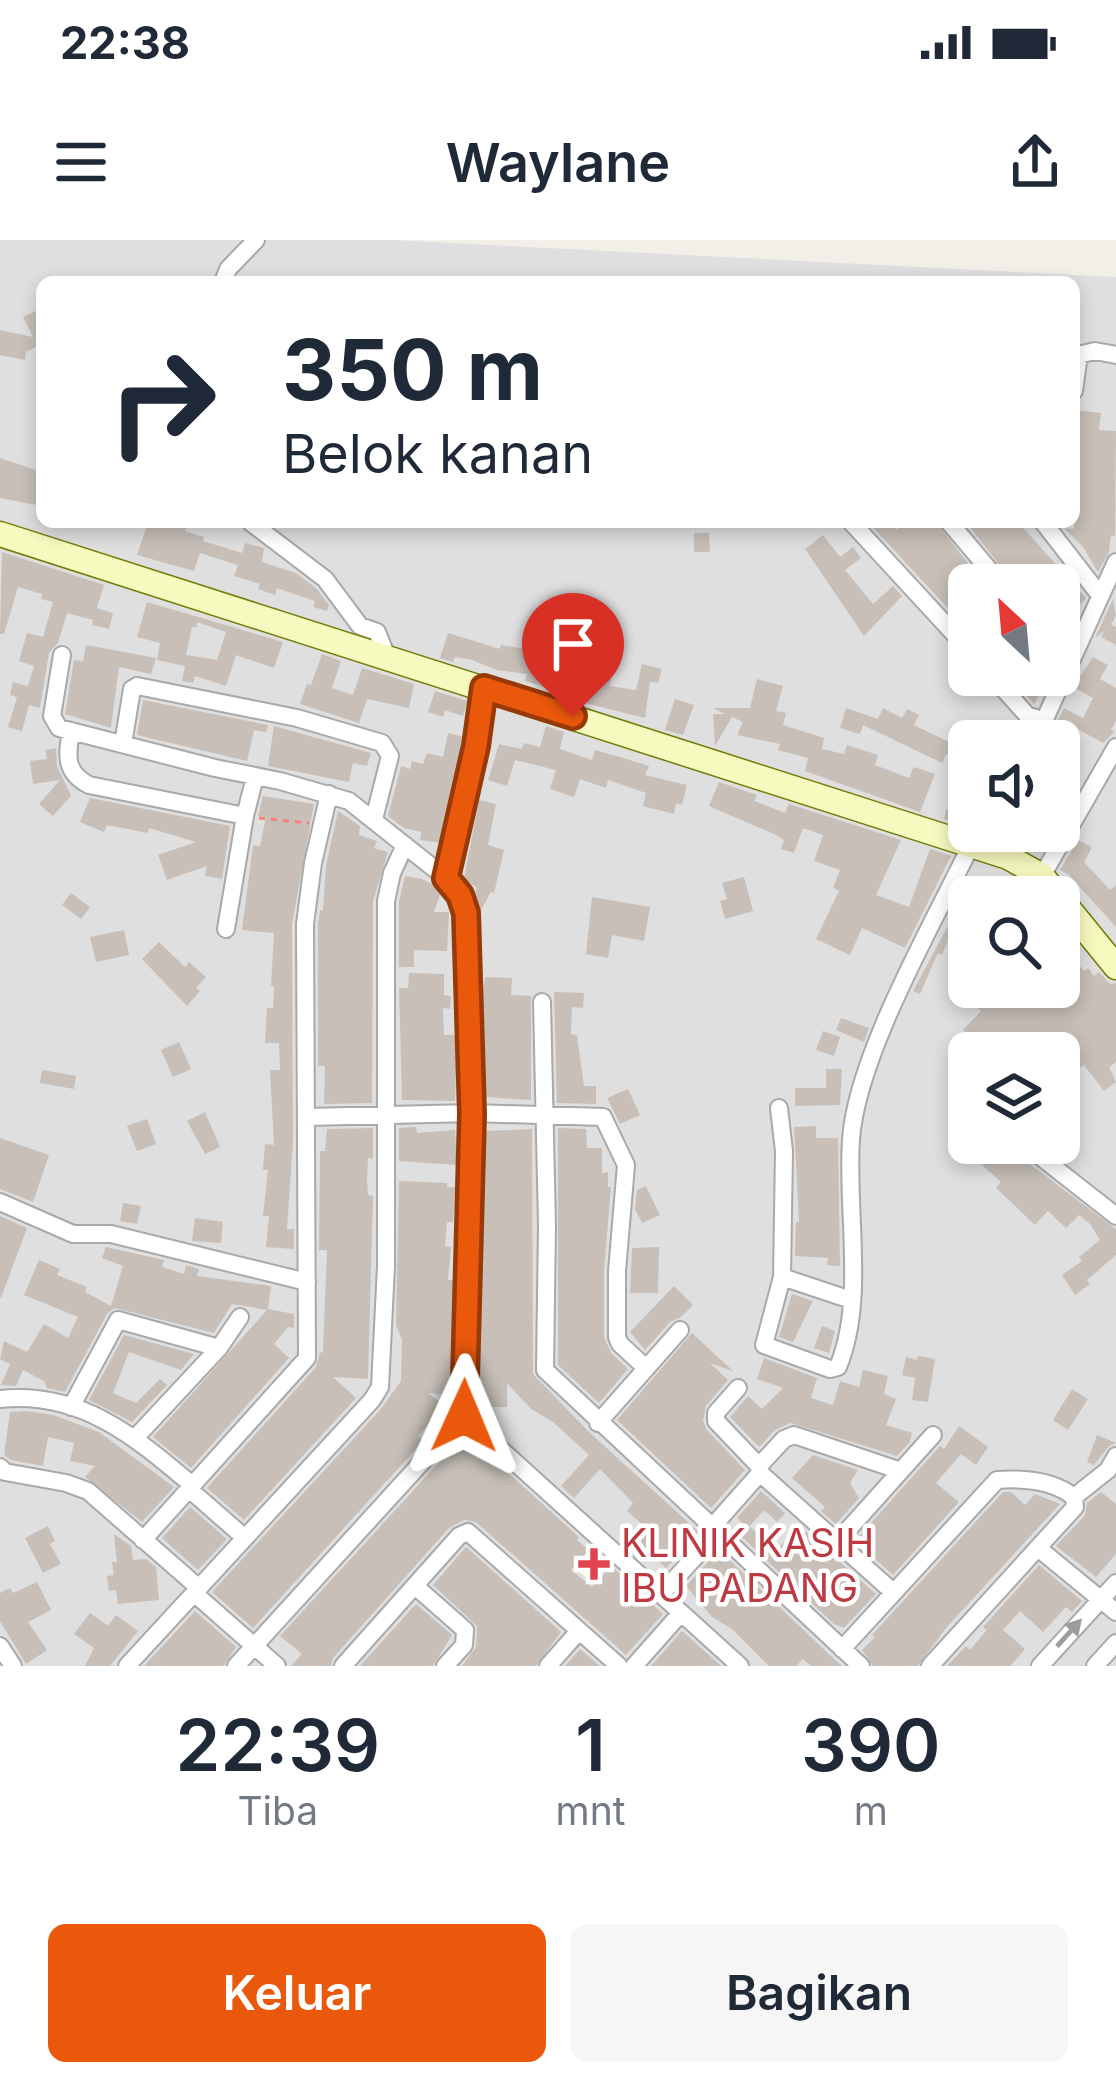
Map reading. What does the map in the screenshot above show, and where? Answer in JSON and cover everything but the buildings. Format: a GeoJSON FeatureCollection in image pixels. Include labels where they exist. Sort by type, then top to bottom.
{"type":"FeatureCollection","features":[{"type":"Feature","properties":{"kind":"street"},"geometry":{"type":"LineString","coordinates":[[225,276],[256,240]]}},
{"type":"Feature","properties":{"kind":"street"},"geometry":{"type":"LineString","coordinates":[[1080,355],[1116,355]]}},
{"type":"Feature","properties":{"kind":"street"},"geometry":{"type":"LineString","coordinates":[[258,528],[325,579],[351,618],[377,632],[387,657]]}},
{"type":"Feature","properties":{"kind":"street"},"geometry":{"type":"LineString","coordinates":[[857,528],[948,627]]}},
{"type":"Feature","properties":{"kind":"street"},"geometry":{"type":"LineString","coordinates":[[954,528],[984,564]]}},
{"type":"Feature","properties":{"kind":"street"},"geometry":{"type":"LineString","coordinates":[[1050,528],[1099,594]]}},
{"type":"Feature","properties":{"kind":"street"},"geometry":{"type":"LineString","coordinates":[[0,534],[948,838]]}},
{"type":"Feature","properties":{"kind":"street"},"geometry":{"type":"LineString","coordinates":[[1080,629],[1116,562]]}},
{"type":"Feature","properties":{"kind":"street"},"geometry":{"type":"LineString","coordinates":[[62,655],[52,716],[70,737],[124,744],[349,801],[446,878],[460,895],[466,913],[472,1114],[464,1416],[236,1666]]}},
{"type":"Feature","properties":{"kind":"street"},"geometry":{"type":"LineString","coordinates":[[124,744],[136,686],[318,724],[382,743],[388,750],[374,819]]}},
{"type":"Feature","properties":{"kind":"street"},"geometry":{"type":"LineString","coordinates":[[446,878],[484,688]]}},
{"type":"Feature","properties":{"kind":"street"},"geometry":{"type":"LineString","coordinates":[[1010,696],[1039,722],[1048,717],[1054,696]]}},
{"type":"Feature","properties":{"kind":"street"},"geometry":{"type":"LineString","coordinates":[[70,737],[70,770],[89,785],[245,816]]}},
{"type":"Feature","properties":{"kind":"street"},"geometry":{"type":"LineString","coordinates":[[995,852],[1042,876],[1116,747]]}},
{"type":"Feature","properties":{"kind":"street"},"geometry":{"type":"LineString","coordinates":[[226,929],[255,777]]}},
{"type":"Feature","properties":{"kind":"street"},"geometry":{"type":"LineString","coordinates":[[143,1540],[303,1365],[308,1349],[305,924],[329,794]]}},
{"type":"Feature","properties":{"kind":"street"},"geometry":{"type":"LineString","coordinates":[[127,1666],[380,1387],[386,1266],[386,901],[405,845]]}},
{"type":"Feature","properties":{"kind":"street"},"geometry":{"type":"LineString","coordinates":[[779,1108],[784,1151],[782,1277],[764,1345],[830,1369],[841,1363],[851,1300],[850,1138],[857,1107],[897,998],[968,852]]}},
{"type":"Feature","properties":{"kind":"street"},"geometry":{"type":"LineString","coordinates":[[1080,923],[1116,967]]}},
{"type":"Feature","properties":{"kind":"street"},"geometry":{"type":"LineString","coordinates":[[542,1003],[545,1370],[861,1666]]}},
{"type":"Feature","properties":{"kind":"street"},"geometry":{"type":"LineString","coordinates":[[307,1118],[603,1117],[626,1165],[617,1337],[646,1367]]}},
{"type":"Feature","properties":{"kind":"street"},"geometry":{"type":"LineString","coordinates":[[1050,1164],[1116,1216]]}},
{"type":"Feature","properties":{"kind":"street"},"geometry":{"type":"LineString","coordinates":[[0,1202],[73,1234],[111,1234],[307,1282]]}},
{"type":"Feature","properties":{"kind":"street"},"geometry":{"type":"LineString","coordinates":[[782,1277],[851,1300]]}},
{"type":"Feature","properties":{"kind":"street"},"geometry":{"type":"LineString","coordinates":[[136,1437],[220,1348],[240,1317]]}},
{"type":"Feature","properties":{"kind":"street"},"geometry":{"type":"LineString","coordinates":[[71,1407],[118,1321],[220,1348]]}},
{"type":"Feature","properties":{"kind":"street"},"geometry":{"type":"LineString","coordinates":[[598,1423],[680,1330]]}},
{"type":"Feature","properties":{"kind":"street"},"geometry":{"type":"LineString","coordinates":[[738,1388],[716,1412],[716,1420],[760,1470],[893,1592]]}},
{"type":"Feature","properties":{"kind":"street"},"geometry":{"type":"LineString","coordinates":[[0,1399],[96,1414],[136,1437],[244,1538]]}},
{"type":"Feature","properties":{"kind":"street"},"geometry":{"type":"LineString","coordinates":[[464,1416],[740,1666]]}},
{"type":"Feature","properties":{"kind":"street"},"geometry":{"type":"LineString","coordinates":[[661,1594],[784,1439],[794,1435],[901,1471]]}},
{"type":"Feature","properties":{"kind":"street"},"geometry":{"type":"LineString","coordinates":[[836,1542],[934,1435]]}},
{"type":"Feature","properties":{"kind":"street"},"geometry":{"type":"LineString","coordinates":[[1074,1497],[1108,1470],[1116,1456]]}},
{"type":"Feature","properties":{"kind":"street"},"geometry":{"type":"LineString","coordinates":[[0,1466],[5,1472],[78,1486],[277,1666]]}},
{"type":"Feature","properties":{"kind":"street"},"geometry":{"type":"LineString","coordinates":[[842,1648],[998,1480],[1039,1481],[1064,1488],[1074,1497],[1075,1507],[930,1666]]}},
{"type":"Feature","properties":{"kind":"street"},"geometry":{"type":"LineString","coordinates":[[343,1666],[459,1536],[469,1532],[619,1666]]}},
{"type":"Feature","properties":{"kind":"street"},"geometry":{"type":"LineString","coordinates":[[1038,1548],[1116,1612]]}},
{"type":"Feature","properties":{"kind":"street"},"geometry":{"type":"LineString","coordinates":[[1040,1666],[1116,1583]]}},
{"type":"Feature","properties":{"kind":"street"},"geometry":{"type":"LineString","coordinates":[[415,1586],[465,1630],[464,1645],[445,1666]]}},
{"type":"Feature","properties":{"kind":"street"},"geometry":{"type":"LineString","coordinates":[[634,1666],[681,1612]]}},
{"type":"Feature","properties":{"kind":"street"},"geometry":{"type":"LineString","coordinates":[[548,1666],[579,1631]]}},
{"type":"Feature","properties":{"kind":"street"},"geometry":{"type":"LineString","coordinates":[[1095,1666],[1116,1643]]}},
{"type":"Feature","properties":{"kind":"street"},"geometry":{"type":"LineString","coordinates":[[0,1646],[13,1666]]}},
{"type":"Feature","properties":{"kind":"path"},"geometry":{"type":"LineString","coordinates":[[245,816],[322,825]]}},
{"type":"Feature","properties":{"kind":"shaded area"},"geometry":{"type":"Polygon","coordinates":[[[0,240],[392,240],[1116,277],[1116,1666],[0,1666],[0,240]]]}},
{"type":"Feature","properties":{"kind":"shaded area","name":"KLINIK KASIH IBU PADANG"},"geometry":{"type":"Polygon","coordinates":[[[596,1545],[613,1560],[592,1583],[575,1568],[596,1545]]]}},
{"type":"Feature","properties":{"kind":"place","name":"KLINIK KASIH IBU PADANG"},"geometry":{"type":"Point","coordinates":[594,1564]}},
{"type":"Feature","properties":{"kind":"route"},"geometry":{"type":"LineString","coordinates":[[464,1416],[472,1114],[466,913],[460,895],[446,878],[484,688],[573,716]]}}]}
